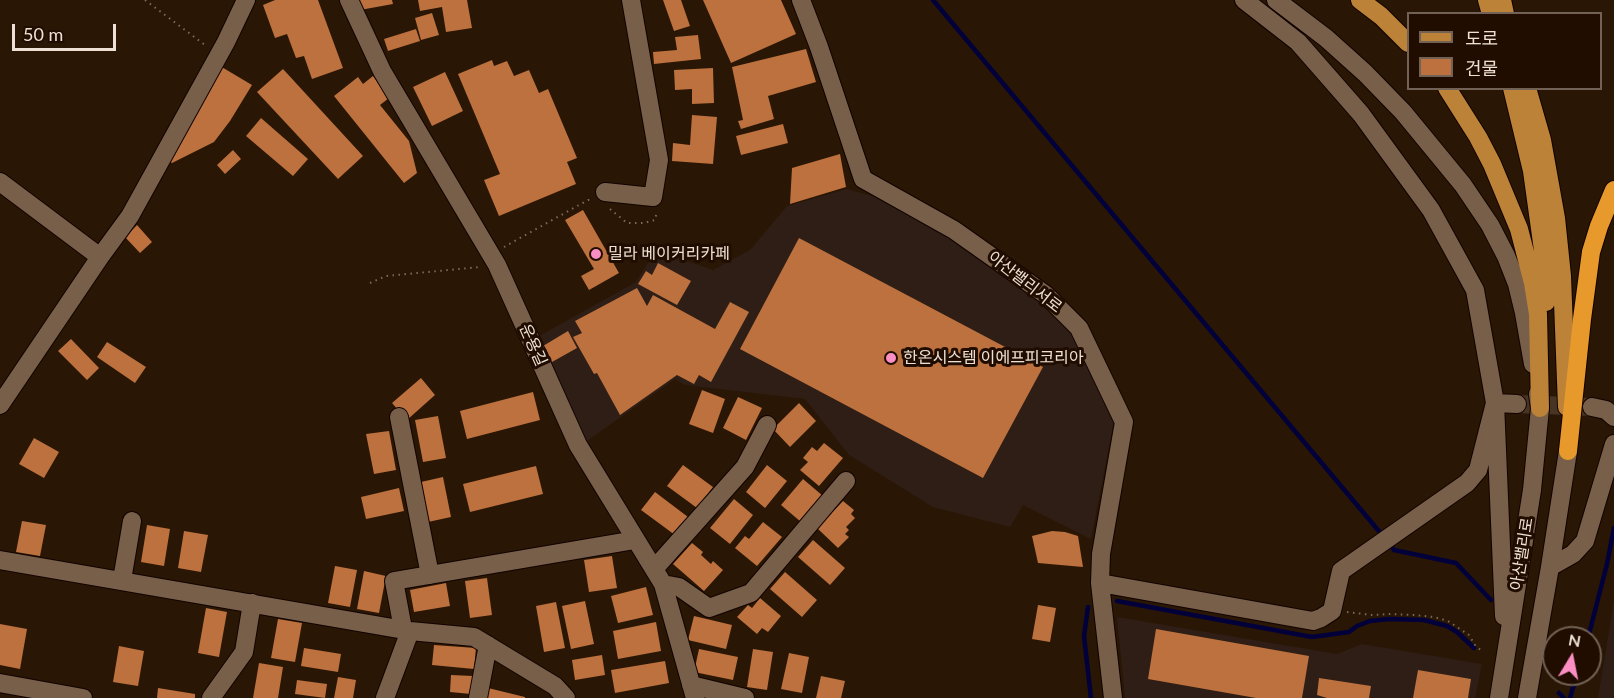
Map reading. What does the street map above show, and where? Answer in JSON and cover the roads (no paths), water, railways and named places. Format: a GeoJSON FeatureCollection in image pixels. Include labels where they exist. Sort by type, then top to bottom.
{"type":"FeatureCollection","features":[{"type":"Feature","properties":{"kind":"highway"},"geometry":{"type":"LineString","coordinates":[[1568,451],[1591,252],[1614,190]]}},
{"type":"Feature","properties":{"kind":"main road"},"geometry":{"type":"LineString","coordinates":[[1360,0],[1381,16],[1407,43]]}},
{"type":"Feature","properties":{"kind":"main road"},"geometry":{"type":"LineString","coordinates":[[1448,90],[1482,146],[1519,229],[1533,283],[1538,314],[1540,408]]}},
{"type":"Feature","properties":{"kind":"main road"},"geometry":{"type":"LineString","coordinates":[[1512,90],[1532,171],[1543,250],[1547,315],[1540,408]]}},
{"type":"Feature","properties":{"kind":"main road"},"geometry":{"type":"LineString","coordinates":[[1528,90],[1542,140],[1556,218],[1563,276],[1568,451]]}},
{"type":"Feature","properties":{"kind":"street"},"geometry":{"type":"LineString","coordinates":[[0,405],[130,216],[246,0]]}},
{"type":"Feature","properties":{"kind":"street","name":"운용길"},"geometry":{"type":"LineString","coordinates":[[349,0],[382,70],[494,259],[578,445],[634,540],[659,576],[693,692]]}},
{"type":"Feature","properties":{"kind":"street"},"geometry":{"type":"LineString","coordinates":[[603,200],[653,197],[658,160],[631,0]]}},
{"type":"Feature","properties":{"kind":"street","name":"아산밸리서로"},"geometry":{"type":"LineString","coordinates":[[801,0],[863,179],[954,230],[1046,295],[1079,328],[1124,422],[1101,554],[1100,583],[1113,698]]}},
{"type":"Feature","properties":{"kind":"street"},"geometry":{"type":"LineString","coordinates":[[1244,0],[1298,42],[1361,114],[1431,210],[1475,290],[1495,403],[1506,658]]}},
{"type":"Feature","properties":{"kind":"street","name":"아산밸리로"},"geometry":{"type":"LineString","coordinates":[[1276,0],[1326,38],[1403,112],[1463,185],[1490,225],[1517,284],[1530,341],[1540,408],[1532,490],[1499,698]]}},
{"type":"Feature","properties":{"kind":"street"},"geometry":{"type":"LineString","coordinates":[[0,182],[100,257]]}},
{"type":"Feature","properties":{"kind":"street"},"geometry":{"type":"LineString","coordinates":[[1100,583],[1313,621],[1321,618],[1332,610],[1341,571],[1385,538],[1467,483],[1478,470],[1495,403]]}},
{"type":"Feature","properties":{"kind":"street"},"geometry":{"type":"LineString","coordinates":[[1495,403],[1517,404]]}},
{"type":"Feature","properties":{"kind":"street"},"geometry":{"type":"LineString","coordinates":[[1592,407],[1606,410],[1614,417]]}},
{"type":"Feature","properties":{"kind":"street"},"geometry":{"type":"LineString","coordinates":[[399,417],[430,575]]}},
{"type":"Feature","properties":{"kind":"street"},"geometry":{"type":"LineString","coordinates":[[767,425],[745,467],[659,576],[680,587],[709,608],[752,593],[846,481]]}},
{"type":"Feature","properties":{"kind":"street"},"geometry":{"type":"LineString","coordinates":[[1550,567],[1573,554],[1585,541],[1614,444]]}},
{"type":"Feature","properties":{"kind":"street","name":"아산밸리로"},"geometry":{"type":"LineString","coordinates":[[1528,697],[1568,451]]}},
{"type":"Feature","properties":{"kind":"street"},"geometry":{"type":"LineString","coordinates":[[122,580],[132,521]]}},
{"type":"Feature","properties":{"kind":"street"},"geometry":{"type":"LineString","coordinates":[[385,698],[406,630],[394,581],[634,540]]}},
{"type":"Feature","properties":{"kind":"street"},"geometry":{"type":"LineString","coordinates":[[0,560],[406,630],[474,637],[555,686],[566,698]]}},
{"type":"Feature","properties":{"kind":"street"},"geometry":{"type":"LineString","coordinates":[[210,698],[244,652],[252,603]]}},
{"type":"Feature","properties":{"kind":"street"},"geometry":{"type":"LineString","coordinates":[[478,698],[488,645]]}},
{"type":"Feature","properties":{"kind":"street"},"geometry":{"type":"LineString","coordinates":[[0,683],[82,698]]}},
{"type":"Feature","properties":{"kind":"street"},"geometry":{"type":"LineString","coordinates":[[693,692],[745,698]]}},
{"type":"Feature","properties":{"kind":"waterway"},"geometry":{"type":"LineString","coordinates":[[933,0],[1383,536]]}},
{"type":"Feature","properties":{"kind":"waterway"},"geometry":{"type":"LineString","coordinates":[[1591,626],[1614,528]]}},
{"type":"Feature","properties":{"kind":"waterway"},"geometry":{"type":"LineString","coordinates":[[1388,543],[1394,550],[1456,563],[1491,600]]}},
{"type":"Feature","properties":{"kind":"waterway"},"geometry":{"type":"LineString","coordinates":[[1117,601],[1312,637],[1349,632],[1370,621],[1424,620],[1447,626],[1474,648]]}},
{"type":"Feature","properties":{"kind":"waterway"},"geometry":{"type":"LineString","coordinates":[[1088,607],[1084,636],[1091,698]]}},
{"type":"Feature","properties":{"kind":"waterway"},"geometry":{"type":"LineString","coordinates":[[1570,698],[1574,686]]}},
{"type":"Feature","properties":{"kind":"waterway"},"geometry":{"type":"LineString","coordinates":[[1559,693],[1564,698]]}},
{"type":"Feature","properties":{"kind":"tunnel"},"geometry":{"type":"LineString","coordinates":[[1517,404],[1592,407]]}},
{"type":"Feature","properties":{"kind":"place","name":"밀라 베이커리카페"},"geometry":{"type":"Point","coordinates":[596,254]}},
{"type":"Feature","properties":{"kind":"place","name":"한온시스템 이에프피코리아"},"geometry":{"type":"Point","coordinates":[891,358]}}]}
